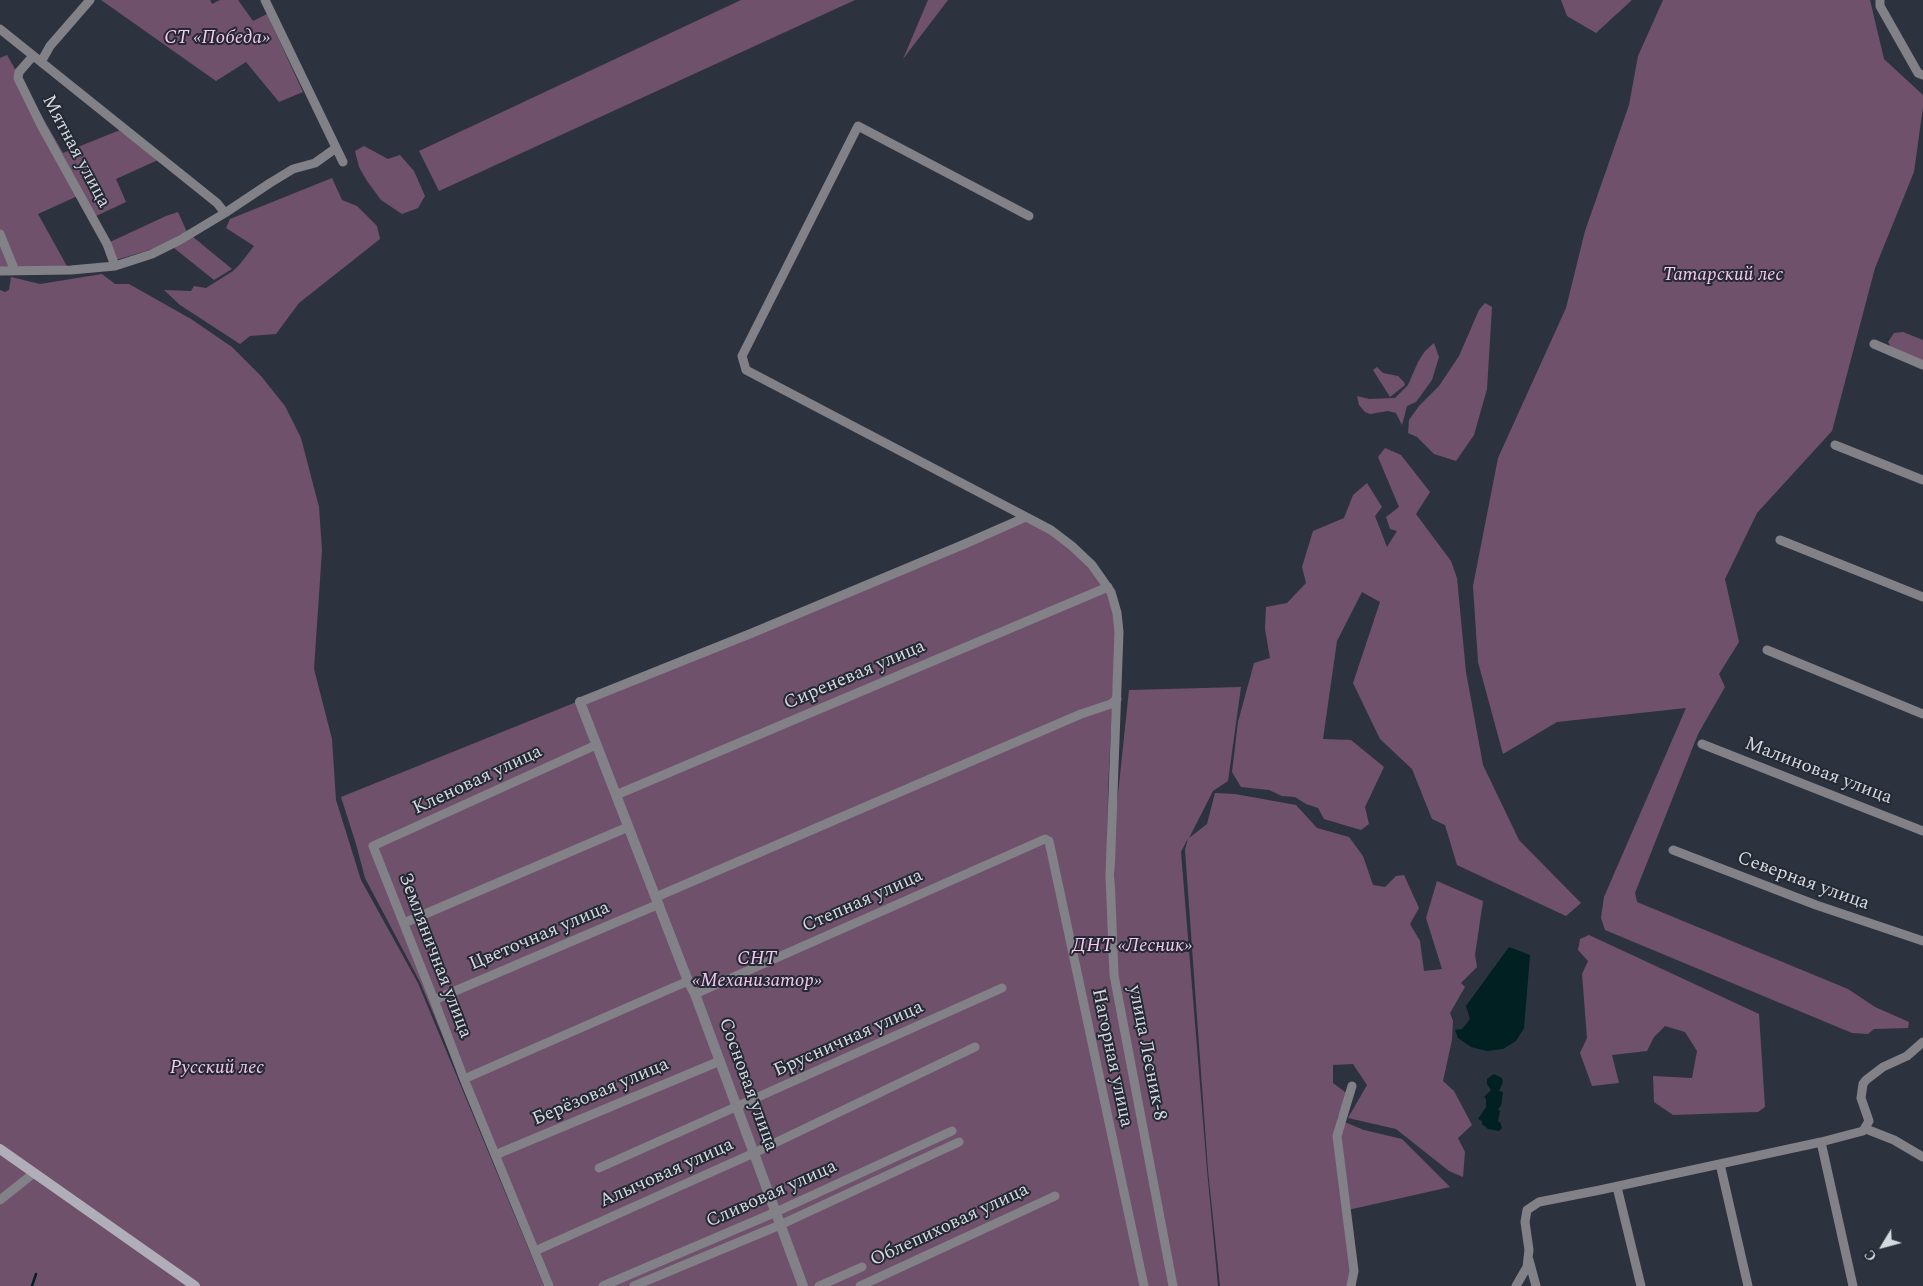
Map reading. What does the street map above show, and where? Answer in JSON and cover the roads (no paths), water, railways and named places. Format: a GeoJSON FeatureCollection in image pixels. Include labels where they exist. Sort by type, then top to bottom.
{"type":"FeatureCollection","features":[{"type":"Feature","properties":{"kind":"main road"},"geometry":{"type":"LineString","coordinates":[[0,1149],[194,1286]]}},
{"type":"Feature","properties":{"kind":"street"},"geometry":{"type":"LineString","coordinates":[[41,62],[50,46],[90,0]]}},
{"type":"Feature","properties":{"kind":"street"},"geometry":{"type":"LineString","coordinates":[[265,0],[343,162]]}},
{"type":"Feature","properties":{"kind":"street"},"geometry":{"type":"LineString","coordinates":[[1880,0],[1880,6],[1918,73],[1923,75]]}},
{"type":"Feature","properties":{"kind":"street"},"geometry":{"type":"LineString","coordinates":[[0,30],[217,203],[225,213]]}},
{"type":"Feature","properties":{"kind":"street","name":"Мятная улица"},"geometry":{"type":"LineString","coordinates":[[33,56],[19,72],[18,78],[40,125],[106,244],[115,266]]}},
{"type":"Feature","properties":{"kind":"street","name":"улица Лесник-8"},"geometry":{"type":"LineString","coordinates":[[1029,216],[858,126],[742,356],[746,370],[1051,530],[1092,565],[1111,592],[1118,613],[1119,632],[1110,875],[1114,975],[1173,1286]]}},
{"type":"Feature","properties":{"kind":"street"},"geometry":{"type":"LineString","coordinates":[[0,271],[71,270],[115,266],[152,254],[180,240],[225,213],[270,182],[293,169],[315,163],[336,148]]}},
{"type":"Feature","properties":{"kind":"street"},"geometry":{"type":"LineString","coordinates":[[0,234],[15,271]]}},
{"type":"Feature","properties":{"kind":"street"},"geometry":{"type":"LineString","coordinates":[[1874,344],[1923,365]]}},
{"type":"Feature","properties":{"kind":"street"},"geometry":{"type":"LineString","coordinates":[[1835,444],[1923,480]]}},
{"type":"Feature","properties":{"kind":"street"},"geometry":{"type":"LineString","coordinates":[[580,702],[779,622],[1026,517]]}},
{"type":"Feature","properties":{"kind":"street"},"geometry":{"type":"LineString","coordinates":[[1780,540],[1923,597]]}},
{"type":"Feature","properties":{"kind":"street","name":"Сиреневая улица"},"geometry":{"type":"LineString","coordinates":[[616,795],[1108,587]]}},
{"type":"Feature","properties":{"kind":"street"},"geometry":{"type":"LineString","coordinates":[[1767,650],[1923,714]]}},
{"type":"Feature","properties":{"kind":"street","name":"Цветочная улица"},"geometry":{"type":"LineString","coordinates":[[434,1000],[1081,714],[1111,704],[1117,699]]}},
{"type":"Feature","properties":{"kind":"street","name":"Сосновая улица"},"geometry":{"type":"LineString","coordinates":[[580,702],[688,981],[695,994],[803,1286]]}},
{"type":"Feature","properties":{"kind":"street","name":"Малиновая улица"},"geometry":{"type":"LineString","coordinates":[[1702,744],[1923,831]]}},
{"type":"Feature","properties":{"kind":"street","name":"Кленовая улица"},"geometry":{"type":"LineString","coordinates":[[374,846],[596,745]]}},
{"type":"Feature","properties":{"kind":"street"},"geometry":{"type":"LineString","coordinates":[[404,923],[628,827]]}},
{"type":"Feature","properties":{"kind":"street","name":"Степная улица"},"geometry":{"type":"LineString","coordinates":[[695,994],[1045,839]]}},
{"type":"Feature","properties":{"kind":"street","name":"Нагорная улица"},"geometry":{"type":"LineString","coordinates":[[1045,839],[1049,841],[1052,848],[1089,1034],[1144,1286]]}},
{"type":"Feature","properties":{"kind":"street","name":"Земляничная улица"},"geometry":{"type":"LineString","coordinates":[[374,846],[464,1079],[549,1286]]}},
{"type":"Feature","properties":{"kind":"street","name":"Северная улица"},"geometry":{"type":"LineString","coordinates":[[1673,850],[1816,905],[1923,941]]}},
{"type":"Feature","properties":{"kind":"street"},"geometry":{"type":"LineString","coordinates":[[464,1079],[688,981]]}},
{"type":"Feature","properties":{"kind":"street","name":"Брусничная улица"},"geometry":{"type":"LineString","coordinates":[[598,1168],[737,1108],[1002,988]]}},
{"type":"Feature","properties":{"kind":"street"},"geometry":{"type":"LineString","coordinates":[[1866,1129],[1868,1121],[1862,1098],[1863,1084],[1883,1068],[1907,1056],[1923,1042]]}},
{"type":"Feature","properties":{"kind":"street","name":"Алычовая улица"},"geometry":{"type":"LineString","coordinates":[[535,1251],[754,1153],[975,1047]]}},
{"type":"Feature","properties":{"kind":"street","name":"Берёзовая улица"},"geometry":{"type":"LineString","coordinates":[[495,1155],[720,1061]]}},
{"type":"Feature","properties":{"kind":"street"},"geometry":{"type":"LineString","coordinates":[[1352,1086],[1337,1136],[1354,1271],[1352,1286]]}},
{"type":"Feature","properties":{"kind":"street"},"geometry":{"type":"LineString","coordinates":[[1516,1286],[1527,1267],[1529,1250],[1525,1222],[1526,1210],[1539,1202],[1821,1142],[1866,1129],[1894,1140],[1923,1157]]}},
{"type":"Feature","properties":{"kind":"street","name":"Сливовая улица"},"geometry":{"type":"LineString","coordinates":[[603,1286],[776,1212],[952,1131]]}},
{"type":"Feature","properties":{"kind":"street"},"geometry":{"type":"LineString","coordinates":[[634,1286],[780,1225],[959,1142]]}},
{"type":"Feature","properties":{"kind":"street"},"geometry":{"type":"LineString","coordinates":[[1821,1142],[1853,1286]]}},
{"type":"Feature","properties":{"kind":"street"},"geometry":{"type":"LineString","coordinates":[[1720,1164],[1748,1286]]}},
{"type":"Feature","properties":{"kind":"street"},"geometry":{"type":"LineString","coordinates":[[0,1200],[34,1173]]}},
{"type":"Feature","properties":{"kind":"street"},"geometry":{"type":"LineString","coordinates":[[1617,1186],[1642,1286]]}},
{"type":"Feature","properties":{"kind":"street","name":"Облепиховая улица"},"geometry":{"type":"LineString","coordinates":[[860,1286],[1055,1196]]}},
{"type":"Feature","properties":{"kind":"street"},"geometry":{"type":"LineString","coordinates":[[1528,1258],[1536,1286]]}},
{"type":"Feature","properties":{"kind":"street"},"geometry":{"type":"LineString","coordinates":[[819,1286],[862,1266]]}},
{"type":"Feature","properties":{"kind":"waterway"},"geometry":{"type":"LineString","coordinates":[[32,1286],[36,1274]]}},
{"type":"Feature","properties":{"kind":"park label","name":"СТ «Победа»"},"geometry":{"type":"Point","coordinates":[217,39]}},
{"type":"Feature","properties":{"kind":"park label","name":"Татарский лес"},"geometry":{"type":"Point","coordinates":[1723,276]}},
{"type":"Feature","properties":{"kind":"park label","name":"ДНТ «Лесник»"},"geometry":{"type":"Point","coordinates":[1132,947]}},
{"type":"Feature","properties":{"kind":"park label","name":"СНТ «Механизатор»"},"geometry":{"type":"Point","coordinates":[757,971]}},
{"type":"Feature","properties":{"kind":"park label","name":"Русский лес"},"geometry":{"type":"Point","coordinates":[217,1069]}}]}
